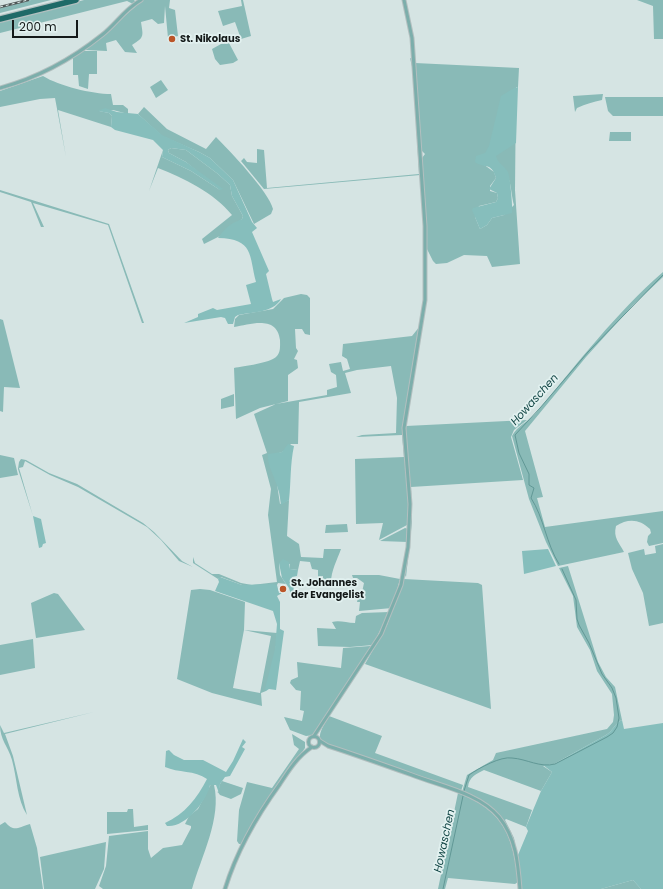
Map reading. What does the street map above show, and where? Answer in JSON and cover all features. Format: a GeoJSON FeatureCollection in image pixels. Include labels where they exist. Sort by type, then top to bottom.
{"type":"FeatureCollection","features":[{"type":"Feature","properties":{"kind":"highway"},"geometry":{"type":"LineString","coordinates":[[0,16],[62,0]]}},
{"type":"Feature","properties":{"kind":"highway"},"geometry":{"type":"LineString","coordinates":[[0,19],[76,0]]}},
{"type":"Feature","properties":{"kind":"street"},"geometry":{"type":"LineString","coordinates":[[0,88],[33,78],[68,58],[102,34],[131,6],[141,0]]}},
{"type":"Feature","properties":{"kind":"street"},"geometry":{"type":"LineString","coordinates":[[306,751],[309,744],[309,739],[318,732],[374,647],[384,629],[401,585],[408,547],[410,504],[404,428],[425,300],[425,226],[412,38],[404,0]]}},
{"type":"Feature","properties":{"kind":"street"},"geometry":{"type":"LineString","coordinates":[[318,732],[318,746]]}},
{"type":"Feature","properties":{"kind":"street"},"geometry":{"type":"LineString","coordinates":[[314,736],[328,746],[472,798],[492,810],[505,825],[512,840],[516,856],[520,889]]}},
{"type":"Feature","properties":{"kind":"street"},"geometry":{"type":"LineString","coordinates":[[309,744],[312,747]]}},
{"type":"Feature","properties":{"kind":"street"},"geometry":{"type":"LineString","coordinates":[[225,889],[233,864],[251,828],[284,777],[306,751],[312,747],[328,746]]}},
{"type":"Feature","properties":{"kind":"shaded area"},"geometry":{"type":"Polygon","coordinates":[[[31,0],[51,0],[0,13],[0,8],[31,0]]]}},
{"type":"Feature","properties":{"kind":"shaded area"},"geometry":{"type":"Polygon","coordinates":[[[84,0],[134,0],[136,2],[133,4],[127,1],[0,33],[0,22],[84,0]]]}},
{"type":"Feature","properties":{"kind":"shaded area"},"geometry":{"type":"Polygon","coordinates":[[[143,0],[170,0],[169,8],[175,10],[178,36],[168,38],[165,6],[164,23],[158,24],[152,19],[141,22],[142,36],[132,45],[137,53],[125,52],[116,40],[106,43],[107,51],[85,50],[143,0]]]}},
{"type":"Feature","properties":{"kind":"shaded area"},"geometry":{"type":"Polygon","coordinates":[[[241,0],[243,0],[251,36],[241,39],[235,22],[223,26],[218,11],[242,6],[241,0]]]}},
{"type":"Feature","properties":{"kind":"shaded area"},"geometry":{"type":"Polygon","coordinates":[[[637,0],[663,0],[663,39],[654,39],[653,6],[637,0]]]}},
{"type":"Feature","properties":{"kind":"shaded area"},"geometry":{"type":"Polygon","coordinates":[[[229,43],[238,60],[233,63],[220,65],[215,59],[212,49],[221,44],[229,43]]]}},
{"type":"Feature","properties":{"kind":"shaded area"},"geometry":{"type":"Polygon","coordinates":[[[81,51],[97,51],[97,74],[89,74],[88,89],[79,86],[78,75],[73,75],[73,56],[81,51]]]}},
{"type":"Feature","properties":{"kind":"shaded area"},"geometry":{"type":"Polygon","coordinates":[[[410,58],[412,59],[413,70],[410,58]]]}},
{"type":"Feature","properties":{"kind":"shaded area"},"geometry":{"type":"Polygon","coordinates":[[[415,63],[519,68],[518,87],[516,87],[515,190],[520,264],[492,267],[487,256],[464,255],[447,263],[436,264],[433,261],[426,247],[422,158],[425,154],[421,150],[415,63]],[[498,163],[483,164],[494,172],[496,178],[490,186],[490,191],[497,193],[498,198],[496,202],[479,206],[475,217],[480,229],[487,225],[492,218],[504,215],[514,205],[510,182],[503,167],[498,163]]]}},
{"type":"Feature","properties":{"kind":"shaded area"},"geometry":{"type":"Polygon","coordinates":[[[43,76],[76,89],[95,93],[111,94],[113,105],[123,105],[128,109],[128,114],[113,110],[99,111],[109,113],[112,116],[111,127],[58,110],[66,157],[55,98],[40,99],[0,107],[0,91],[43,76]]]}},
{"type":"Feature","properties":{"kind":"shaded area"},"geometry":{"type":"Polygon","coordinates":[[[161,80],[168,90],[156,98],[150,87],[161,80]]]}},
{"type":"Feature","properties":{"kind":"shaded area"},"geometry":{"type":"Polygon","coordinates":[[[414,87],[420,175],[264,189],[241,161],[244,158],[247,162],[257,163],[257,149],[264,150],[267,188],[419,174],[414,87]]]}},
{"type":"Feature","properties":{"kind":"shaded area"},"geometry":{"type":"Polygon","coordinates":[[[518,87],[516,143],[496,156],[509,175],[512,213],[492,218],[487,225],[480,229],[472,210],[473,208],[496,202],[498,198],[497,193],[489,189],[496,178],[492,169],[475,162],[476,156],[485,153],[489,146],[501,96],[518,87]]]}},
{"type":"Feature","properties":{"kind":"shaded area"},"geometry":{"type":"Polygon","coordinates":[[[603,94],[602,100],[577,108],[575,112],[573,96],[603,94]]]}},
{"type":"Feature","properties":{"kind":"shaded area"},"geometry":{"type":"Polygon","coordinates":[[[605,97],[663,97],[663,116],[613,116],[608,111],[605,97]]]}},
{"type":"Feature","properties":{"kind":"shaded area"},"geometry":{"type":"Polygon","coordinates":[[[144,107],[167,129],[206,149],[216,137],[257,182],[270,202],[273,209],[271,214],[254,224],[233,180],[210,158],[162,136],[138,114],[144,107]]]}},
{"type":"Feature","properties":{"kind":"shaded area"},"geometry":{"type":"Polygon","coordinates":[[[105,108],[117,112],[138,114],[162,135],[210,158],[233,180],[252,222],[257,228],[252,232],[269,271],[266,274],[273,302],[281,299],[277,304],[262,311],[238,315],[235,317],[233,324],[228,324],[225,318],[221,317],[184,323],[198,317],[198,314],[213,308],[217,310],[251,304],[246,285],[256,282],[248,250],[244,245],[238,242],[230,239],[218,238],[226,228],[242,219],[243,216],[232,196],[230,185],[218,174],[186,150],[171,148],[168,150],[169,153],[186,162],[223,189],[220,190],[191,171],[162,157],[163,150],[153,140],[115,130],[111,127],[112,116],[109,113],[98,111],[105,108]]]}},
{"type":"Feature","properties":{"kind":"shaded area"},"geometry":{"type":"Polygon","coordinates":[[[610,132],[631,132],[631,141],[609,141],[610,132]]]}},
{"type":"Feature","properties":{"kind":"shaded area"},"geometry":{"type":"Polygon","coordinates":[[[171,148],[186,150],[230,185],[232,196],[243,216],[242,219],[220,236],[204,244],[202,239],[232,215],[208,193],[178,176],[158,168],[149,191],[163,150],[162,157],[191,171],[220,190],[186,162],[169,153],[168,150],[171,148]]]}},
{"type":"Feature","properties":{"kind":"shaded area"},"geometry":{"type":"Polygon","coordinates":[[[0,190],[109,224],[144,323],[142,323],[108,225],[33,203],[44,227],[41,227],[31,202],[0,192],[0,190]]]}},
{"type":"Feature","properties":{"kind":"shaded area"},"geometry":{"type":"Polygon","coordinates":[[[663,272],[663,277],[633,305],[586,357],[525,431],[543,497],[537,498],[545,527],[663,511],[663,543],[649,546],[647,542],[648,536],[651,533],[650,529],[642,523],[629,521],[620,523],[616,526],[615,530],[617,540],[624,552],[558,566],[546,542],[529,499],[512,436],[517,429],[536,413],[613,322],[663,272]]]}},
{"type":"Feature","properties":{"kind":"shaded area"},"geometry":{"type":"Polygon","coordinates":[[[301,294],[307,295],[310,298],[310,335],[305,334],[302,329],[295,329],[296,348],[298,351],[294,359],[297,360],[298,368],[288,375],[288,401],[260,408],[236,419],[234,368],[263,363],[273,359],[279,353],[280,340],[278,332],[269,324],[255,323],[234,327],[235,319],[239,315],[273,309],[284,298],[301,294]]]}},
{"type":"Feature","properties":{"kind":"shaded area"},"geometry":{"type":"Polygon","coordinates":[[[0,319],[3,320],[20,388],[4,387],[3,412],[0,411],[0,319]]]}},
{"type":"Feature","properties":{"kind":"shaded area"},"geometry":{"type":"Polygon","coordinates":[[[420,326],[421,336],[407,412],[406,426],[527,420],[514,430],[511,437],[523,480],[411,487],[412,522],[406,577],[411,522],[410,487],[407,525],[379,540],[383,523],[356,524],[355,459],[404,457],[402,435],[356,437],[362,435],[396,433],[397,398],[391,366],[345,373],[351,393],[299,402],[298,444],[291,444],[285,451],[279,453],[277,484],[280,504],[289,500],[287,536],[299,544],[301,557],[323,558],[324,549],[341,549],[333,570],[331,582],[323,581],[323,576],[318,577],[318,570],[312,569],[310,562],[300,561],[298,570],[290,569],[290,564],[279,563],[280,575],[286,584],[278,583],[277,585],[252,585],[277,582],[268,515],[271,489],[262,455],[267,453],[254,414],[276,404],[327,395],[327,390],[337,387],[336,375],[331,372],[329,364],[341,362],[343,371],[350,369],[347,359],[342,356],[343,344],[412,336],[420,326]]]}},
{"type":"Feature","properties":{"kind":"shaded area"},"geometry":{"type":"Polygon","coordinates":[[[234,394],[234,406],[221,409],[221,399],[234,394]]]}},
{"type":"Feature","properties":{"kind":"shaded area"},"geometry":{"type":"Polygon","coordinates":[[[288,444],[294,446],[289,500],[281,505],[279,491],[270,467],[268,454],[282,452],[288,444]]]}},
{"type":"Feature","properties":{"kind":"shaded area"},"geometry":{"type":"Polygon","coordinates":[[[0,455],[14,458],[18,475],[0,478],[0,455]]]}},
{"type":"Feature","properties":{"kind":"shaded area"},"geometry":{"type":"Polygon","coordinates":[[[21,459],[26,460],[49,473],[77,484],[143,523],[154,532],[182,561],[193,567],[179,561],[161,540],[147,527],[78,487],[50,475],[25,461],[23,467],[19,468],[33,516],[18,469],[21,459]]]}},
{"type":"Feature","properties":{"kind":"shaded area"},"geometry":{"type":"Polygon","coordinates":[[[33,516],[41,519],[46,543],[39,548],[33,516]]]}},
{"type":"Feature","properties":{"kind":"shaded area"},"geometry":{"type":"Polygon","coordinates":[[[347,524],[348,532],[325,533],[326,525],[347,524]]]}},
{"type":"Feature","properties":{"kind":"shaded area"},"geometry":{"type":"Polygon","coordinates":[[[405,528],[409,529],[408,542],[380,541],[405,528]]]}},
{"type":"Feature","properties":{"kind":"shaded area"},"geometry":{"type":"Polygon","coordinates":[[[663,544],[663,623],[649,626],[643,593],[632,569],[628,553],[644,549],[645,555],[656,553],[655,546],[663,544]]]}},
{"type":"Feature","properties":{"kind":"shaded area"},"geometry":{"type":"Polygon","coordinates":[[[548,549],[556,566],[524,574],[522,551],[548,549]]]}},
{"type":"Feature","properties":{"kind":"shaded area"},"geometry":{"type":"Polygon","coordinates":[[[193,557],[195,563],[212,574],[219,574],[241,583],[252,585],[242,585],[221,577],[218,579],[193,563],[193,557]]]}},
{"type":"Feature","properties":{"kind":"shaded area"},"geometry":{"type":"Polygon","coordinates":[[[283,559],[289,562],[290,569],[298,570],[297,576],[292,577],[294,584],[293,595],[291,595],[289,588],[282,578],[279,563],[283,559]]]}},
{"type":"Feature","properties":{"kind":"shaded area"},"geometry":{"type":"Polygon","coordinates":[[[568,566],[598,662],[606,677],[615,687],[622,720],[606,735],[554,764],[543,766],[552,772],[541,791],[484,770],[471,778],[468,787],[532,810],[526,827],[506,819],[505,820],[514,838],[517,855],[515,847],[496,812],[462,792],[467,775],[493,760],[496,753],[607,729],[613,722],[614,715],[612,694],[597,671],[590,650],[577,627],[573,596],[559,568],[568,566]]]}},
{"type":"Feature","properties":{"kind":"shaded area"},"geometry":{"type":"Polygon","coordinates":[[[352,575],[379,575],[400,579],[392,608],[359,611],[360,602],[357,602],[358,598],[361,597],[364,583],[357,578],[353,578],[352,575]]]}},
{"type":"Feature","properties":{"kind":"shaded area"},"geometry":{"type":"Polygon","coordinates":[[[220,577],[242,585],[277,585],[279,593],[282,593],[277,596],[280,602],[280,629],[284,631],[276,690],[269,689],[266,691],[265,689],[275,649],[277,624],[273,611],[215,591],[219,582],[218,579],[220,577]]]}},
{"type":"Feature","properties":{"kind":"shaded area"},"geometry":{"type":"Polygon","coordinates":[[[404,579],[478,583],[482,585],[491,709],[365,664],[387,625],[404,579]]]}},
{"type":"Feature","properties":{"kind":"shaded area"},"geometry":{"type":"Polygon","coordinates":[[[191,590],[210,590],[245,602],[244,630],[277,633],[275,657],[266,691],[261,693],[262,706],[212,693],[177,679],[191,590]],[[244,630],[233,688],[260,693],[271,636],[244,630]]]}},
{"type":"Feature","properties":{"kind":"shaded area"},"geometry":{"type":"Polygon","coordinates":[[[54,593],[58,594],[85,630],[36,638],[31,603],[54,593]]]}},
{"type":"Feature","properties":{"kind":"shaded area"},"geometry":{"type":"Polygon","coordinates":[[[389,612],[373,645],[350,647],[318,646],[317,628],[336,629],[332,622],[338,621],[355,623],[356,616],[362,613],[389,612]]]}},
{"type":"Feature","properties":{"kind":"shaded area"},"geometry":{"type":"Polygon","coordinates":[[[33,639],[35,668],[0,675],[0,645],[33,639]]]}},
{"type":"Feature","properties":{"kind":"shaded area"},"geometry":{"type":"Polygon","coordinates":[[[371,647],[314,735],[306,736],[290,730],[284,717],[302,721],[304,711],[300,710],[301,691],[296,690],[290,683],[291,680],[298,677],[297,662],[341,668],[343,648],[371,647]]]}},
{"type":"Feature","properties":{"kind":"shaded area"},"geometry":{"type":"Polygon","coordinates":[[[94,712],[5,734],[13,756],[27,815],[21,803],[14,767],[1,735],[0,725],[4,733],[94,712]]]}},
{"type":"Feature","properties":{"kind":"shaded area"},"geometry":{"type":"Polygon","coordinates":[[[329,716],[382,736],[375,753],[463,785],[461,791],[323,743],[320,733],[329,716]]]}},
{"type":"Feature","properties":{"kind":"shaded area"},"geometry":{"type":"Polygon","coordinates":[[[622,720],[624,729],[663,723],[663,889],[641,889],[633,880],[601,889],[521,889],[518,855],[528,831],[526,827],[541,791],[552,772],[543,765],[554,764],[606,735],[622,720]]]}},
{"type":"Feature","properties":{"kind":"shaded area"},"geometry":{"type":"Polygon","coordinates":[[[292,734],[305,742],[305,748],[265,803],[241,844],[239,844],[237,841],[239,810],[247,782],[272,788],[299,749],[294,745],[292,734]]]}},
{"type":"Feature","properties":{"kind":"shaded area"},"geometry":{"type":"Polygon","coordinates":[[[243,739],[246,742],[242,747],[245,749],[230,776],[225,777],[220,784],[219,793],[216,785],[210,785],[200,806],[188,818],[181,823],[167,826],[165,823],[179,815],[190,805],[207,779],[197,774],[165,767],[166,751],[169,750],[174,755],[184,760],[203,760],[226,772],[243,739]]]}},
{"type":"Feature","properties":{"kind":"shaded area"},"geometry":{"type":"Polygon","coordinates":[[[222,781],[243,788],[241,794],[231,799],[220,795],[218,792],[222,781]]]}},
{"type":"Feature","properties":{"kind":"shaded area"},"geometry":{"type":"Polygon","coordinates":[[[211,784],[214,785],[216,798],[213,824],[192,889],[103,889],[99,886],[106,866],[109,836],[148,831],[148,849],[151,858],[163,848],[182,845],[191,828],[191,826],[185,824],[189,816],[198,809],[211,784]]]}},
{"type":"Feature","properties":{"kind":"shaded area"},"geometry":{"type":"Polygon","coordinates":[[[458,793],[474,800],[486,808],[496,817],[503,827],[509,838],[516,865],[518,882],[515,884],[448,878],[445,889],[438,889],[458,793]]]}},
{"type":"Feature","properties":{"kind":"shaded area"},"geometry":{"type":"Polygon","coordinates":[[[128,809],[133,809],[134,827],[148,825],[148,830],[107,834],[107,812],[127,812],[128,809]]]}},
{"type":"Feature","properties":{"kind":"shaded area"},"geometry":{"type":"Polygon","coordinates":[[[5,822],[13,828],[19,828],[30,824],[37,848],[43,889],[0,889],[0,825],[5,822]]]}},
{"type":"Feature","properties":{"kind":"shaded area"},"geometry":{"type":"Polygon","coordinates":[[[106,842],[104,869],[95,889],[44,889],[40,857],[106,842]]]}},
{"type":"Feature","properties":{"kind":"shaded area"},"geometry":{"type":"Polygon","coordinates":[[[633,880],[641,889],[601,889],[633,880]]]}},
{"type":"Feature","properties":{"kind":"waterway","name":"Howaschen"},"geometry":{"type":"LineString","coordinates":[[559,564],[531,498],[534,488],[529,485],[529,474],[519,453],[515,435],[588,352],[663,275]]}},
{"type":"Feature","properties":{"kind":"waterway","name":"Howaschen"},"geometry":{"type":"LineString","coordinates":[[464,791],[469,775],[490,763],[507,758],[544,765],[555,764],[607,737],[613,733],[617,727],[619,718],[616,698],[612,688],[602,674],[589,643],[579,625],[577,619],[576,600],[562,569]]}},
{"type":"Feature","properties":{"kind":"waterway","name":"Howaschen"},"geometry":{"type":"LineString","coordinates":[[443,889],[463,796]]}},
{"type":"Feature","properties":{"kind":"railway"},"geometry":{"type":"LineString","coordinates":[[0,7],[28,0]]}},
{"type":"Feature","properties":{"kind":"place","name":"St. Nikolaus"},"geometry":{"type":"Point","coordinates":[172,39]}},
{"type":"Feature","properties":{"kind":"place","name":"St. Johannes der Evangelist"},"geometry":{"type":"Point","coordinates":[283,589]}}]}
